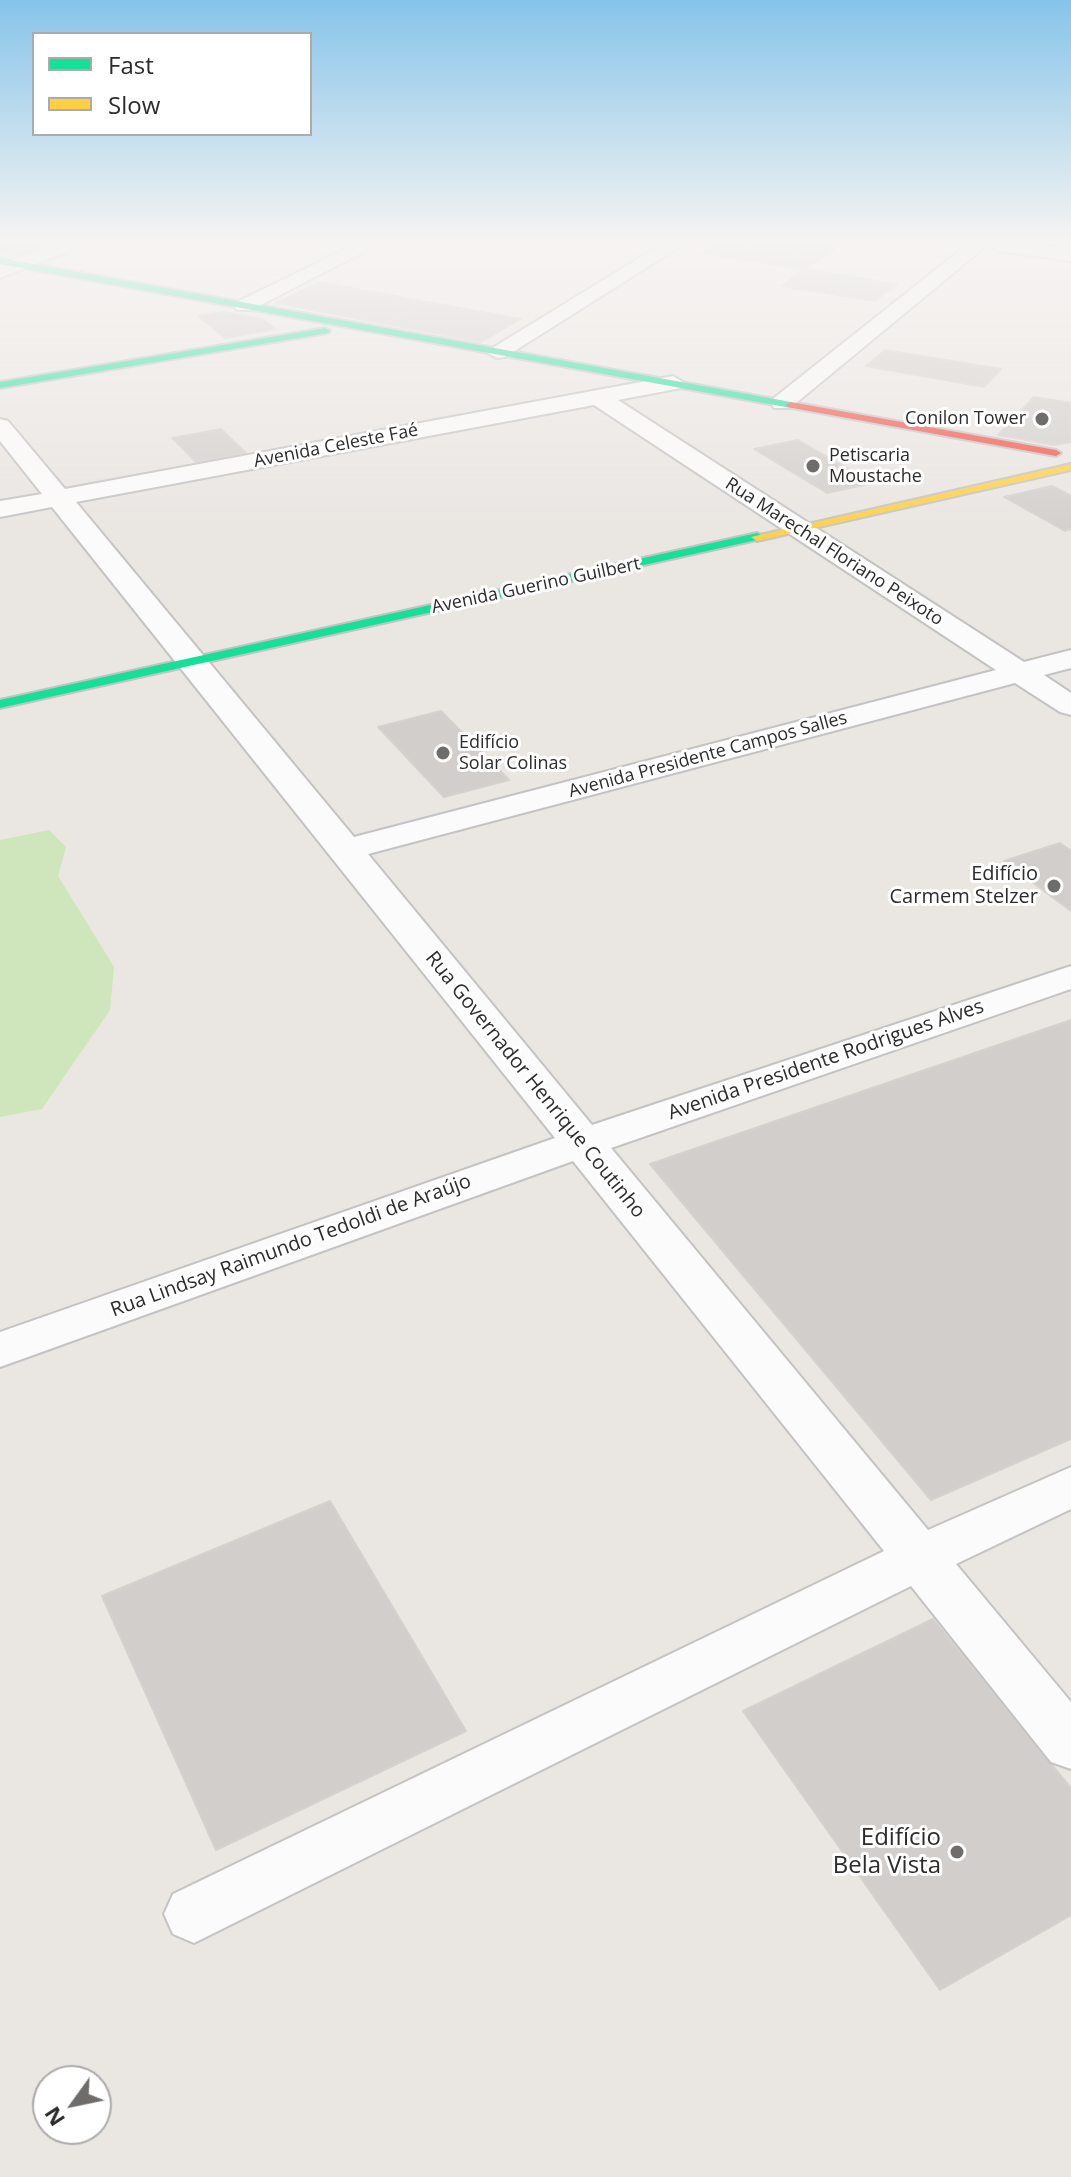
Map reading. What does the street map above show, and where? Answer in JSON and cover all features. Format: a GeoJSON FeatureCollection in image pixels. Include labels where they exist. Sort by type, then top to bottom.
{"type":"FeatureCollection","features":[{"type":"Feature","properties":{"kind":"street"},"geometry":{"type":"LineString","coordinates":[[0,378],[208,346]]}},
{"type":"Feature","properties":{"kind":"street"},"geometry":{"type":"LineString","coordinates":[[0,385],[224,346]]}},
{"type":"Feature","properties":{"kind":"street"},"geometry":{"type":"LineString","coordinates":[[462,346],[1068,457]]}},
{"type":"Feature","properties":{"kind":"street"},"geometry":{"type":"LineString","coordinates":[[497,352],[508,346]]}},
{"type":"Feature","properties":{"kind":"street"},"geometry":{"type":"LineString","coordinates":[[782,403],[851,346]]}},
{"type":"Feature","properties":{"kind":"street","name":"Avenida Celeste Faé"},"geometry":{"type":"LineString","coordinates":[[0,509],[673,383]]}},
{"type":"Feature","properties":{"kind":"street","name":"Rua Marechal Floriano Peixoto"},"geometry":{"type":"LineString","coordinates":[[598,397],[1071,706]]}},
{"type":"Feature","properties":{"kind":"street","name":"Rua Governador Henrique Coutinho"},"geometry":{"type":"LineString","coordinates":[[0,426],[1071,1744]]}},
{"type":"Feature","properties":{"kind":"street"},"geometry":{"type":"LineString","coordinates":[[907,426],[971,447],[986,455],[990,463]]}},
{"type":"Feature","properties":{"kind":"street","name":"Avenida Guerino Guilbert"},"geometry":{"type":"LineString","coordinates":[[0,704],[181,649],[787,521],[1068,457]]}},
{"type":"Feature","properties":{"kind":"street","name":"Avenida Guerino Guilbert"},"geometry":{"type":"LineString","coordinates":[[423,591],[787,521]]}},
{"type":"Feature","properties":{"kind":"street","name":"Avenida Presidente Campos Salles"},"geometry":{"type":"LineString","coordinates":[[345,850],[1071,659]]}},
{"type":"Feature","properties":{"kind":"street","name":"Avenida Presidente Rodrigues Alves"},"geometry":{"type":"LineString","coordinates":[[582,1143],[1071,977]]}},
{"type":"Feature","properties":{"kind":"street","name":"Rua Lindsay Raimundo Tedoldi de Araújo"},"geometry":{"type":"LineString","coordinates":[[0,1350],[582,1143]]}},
{"type":"Feature","properties":{"kind":"street"},"geometry":{"type":"LineString","coordinates":[[194,1914],[919,1558],[1071,1487]]}},
{"type":"Feature","properties":{"kind":"green space"},"geometry":{"type":"Polygon","coordinates":[[[49,830],[66,847],[58,876],[114,967],[110,1010],[42,1109],[0,1117],[0,840],[49,830]]]}},
{"type":"Feature","properties":{"kind":"building"},"geometry":{"type":"Polygon","coordinates":[[[885,350],[1001,369],[984,387],[866,366],[885,350]]]}},
{"type":"Feature","properties":{"kind":"building","name":"Conilon Tower"},"geometry":{"type":"Polygon","coordinates":[[[1034,397],[1071,403],[1071,442],[1054,445],[998,435],[1034,397]]]}},
{"type":"Feature","properties":{"kind":"building"},"geometry":{"type":"Polygon","coordinates":[[[221,429],[246,453],[196,462],[172,438],[221,429]]]}},
{"type":"Feature","properties":{"kind":"building","name":"Petiscaria Moustache"},"geometry":{"type":"Polygon","coordinates":[[[798,440],[873,483],[827,493],[754,449],[798,440]]]}},
{"type":"Feature","properties":{"kind":"building"},"geometry":{"type":"Polygon","coordinates":[[[1052,486],[1071,496],[1071,529],[1065,531],[1004,497],[1052,486]]]}},
{"type":"Feature","properties":{"kind":"building","name":"Edifício Solar Colinas"},"geometry":{"type":"Polygon","coordinates":[[[441,711],[509,780],[444,797],[378,727],[441,711]]]}},
{"type":"Feature","properties":{"kind":"building","name":"Edifício Carmem Stelzer"},"geometry":{"type":"Polygon","coordinates":[[[1060,843],[1071,851],[1071,911],[1004,861],[1060,843]]]}},
{"type":"Feature","properties":{"kind":"building"},"geometry":{"type":"Polygon","coordinates":[[[1071,1020],[1071,1439],[931,1500],[650,1164],[1071,1020]]]}},
{"type":"Feature","properties":{"kind":"building"},"geometry":{"type":"Polygon","coordinates":[[[330,1501],[466,1731],[216,1850],[102,1596],[330,1501]]]}},
{"type":"Feature","properties":{"kind":"building","name":"Edifício Bela Vista"},"geometry":{"type":"Polygon","coordinates":[[[933,1619],[1071,1788],[1071,1915],[940,1990],[743,1711],[933,1619]]]}},
{"type":"Feature","properties":{"kind":"traffic: fast"},"geometry":{"type":"LineString","coordinates":[[0,385],[237,346]]}},
{"type":"Feature","properties":{"kind":"traffic: fast"},"geometry":{"type":"LineString","coordinates":[[465,346],[791,405]]}},
{"type":"Feature","properties":{"kind":"traffic: fast"},"geometry":{"type":"LineString","coordinates":[[0,704],[757,537]]}},
{"type":"Feature","properties":{"kind":"traffic: slow"},"geometry":{"type":"LineString","coordinates":[[757,537],[1071,467]]}},
{"type":"Feature","properties":{"kind":"traffic: jam"},"geometry":{"type":"LineString","coordinates":[[791,405],[1056,453]]}},
{"type":"Feature","properties":{"kind":"place","name":"Conilon Tower"},"geometry":{"type":"Point","coordinates":[1042,419]}},
{"type":"Feature","properties":{"kind":"place","name":"Petiscaria Moustache"},"geometry":{"type":"Point","coordinates":[813,466]}},
{"type":"Feature","properties":{"kind":"place","name":"Edifício Solar Colinas"},"geometry":{"type":"Point","coordinates":[443,753]}},
{"type":"Feature","properties":{"kind":"place","name":"Edifício Carmem Stelzer"},"geometry":{"type":"Point","coordinates":[1054,886]}},
{"type":"Feature","properties":{"kind":"place","name":"Edifício Bela Vista"},"geometry":{"type":"Point","coordinates":[957,1852]}}]}
